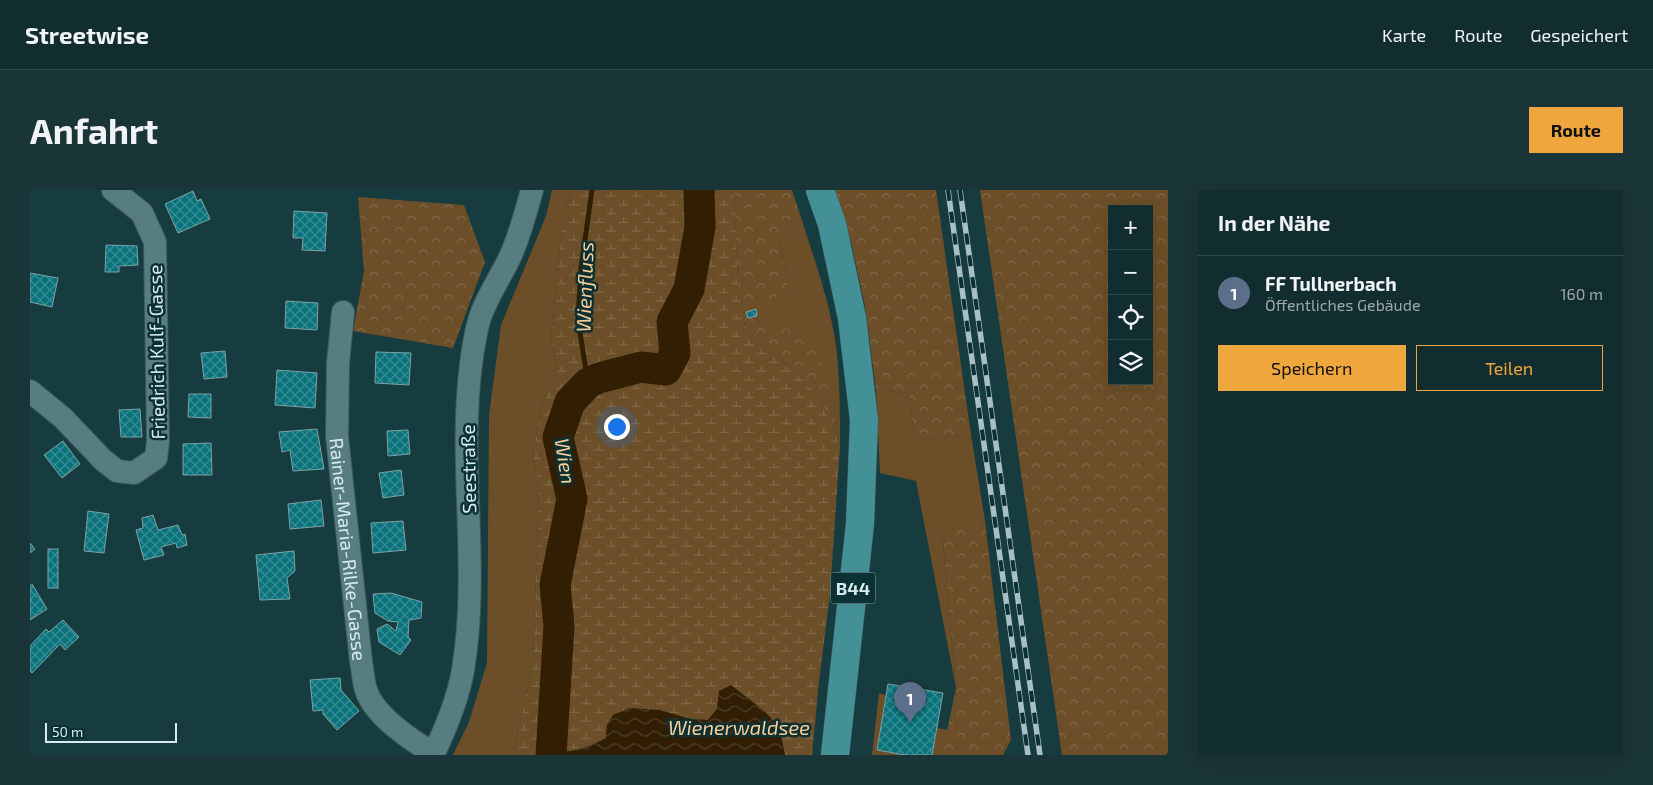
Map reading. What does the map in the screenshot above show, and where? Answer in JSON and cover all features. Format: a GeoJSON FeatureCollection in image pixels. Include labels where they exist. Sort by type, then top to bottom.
{"type":"FeatureCollection","features":[{"type":"Feature","properties":{"kind":"main road","name":"B44"},"geometry":{"type":"LineString","coordinates":[[820,190],[832,224],[852,318],[864,420],[860,524],[835,755]]}},
{"type":"Feature","properties":{"kind":"street","name":"Friedrich Kulf-Gasse"},"geometry":{"type":"LineString","coordinates":[[30,391],[63,418],[116,471],[134,473],[156,458],[158,441],[155,242],[142,213],[113,190]]}},
{"type":"Feature","properties":{"kind":"street","name":"Seestraße"},"geometry":{"type":"LineString","coordinates":[[434,754],[454,707],[463,671],[468,633],[467,407],[471,362],[481,314],[511,255],[532,190]]}},
{"type":"Feature","properties":{"kind":"street","name":"Rainer-Maria-Rilke-Gasse"},"geometry":{"type":"LineString","coordinates":[[343,312],[338,363],[338,436],[361,662],[366,689],[370,699],[384,717],[422,747],[434,754]]}},
{"type":"Feature","properties":{"kind":"green space"},"geometry":{"type":"Polygon","coordinates":[[[552,190],[570,190],[562,226],[551,340],[558,373],[542,404],[533,453],[539,490],[533,662],[513,755],[453,755],[469,722],[487,663],[489,415],[501,325],[546,216],[552,190]]]}},
{"type":"Feature","properties":{"kind":"green space"},"geometry":{"type":"Polygon","coordinates":[[[570,190],[734,190],[738,284],[747,334],[783,361],[816,392],[833,426],[840,446],[830,594],[812,755],[785,755],[779,726],[719,691],[717,709],[708,720],[690,719],[660,710],[607,724],[606,738],[581,749],[557,751],[538,748],[536,755],[513,755],[533,662],[539,490],[533,453],[542,404],[558,373],[551,340],[562,226],[570,190]]]}},
{"type":"Feature","properties":{"kind":"green space"},"geometry":{"type":"Polygon","coordinates":[[[734,190],[792,190],[801,217],[780,244],[789,291],[755,306],[759,325],[812,332],[834,410],[840,446],[833,426],[816,392],[783,361],[747,334],[738,284],[734,190]]]}},
{"type":"Feature","properties":{"kind":"green space"},"geometry":{"type":"Polygon","coordinates":[[[834,190],[936,190],[971,435],[924,440],[914,430],[908,393],[876,390],[865,306],[851,242],[834,190]]]}},
{"type":"Feature","properties":{"kind":"green space"},"geometry":{"type":"Polygon","coordinates":[[[980,190],[1168,190],[1168,751],[1166,755],[1062,755],[980,190]]]}},
{"type":"Feature","properties":{"kind":"green space"},"geometry":{"type":"Polygon","coordinates":[[[358,197],[464,205],[485,262],[453,348],[353,331],[364,271],[358,197]]]}},
{"type":"Feature","properties":{"kind":"green space"},"geometry":{"type":"Polygon","coordinates":[[[801,217],[830,313],[836,346],[840,408],[840,446],[834,410],[759,325],[755,305],[789,291],[780,244],[801,217]]]}},
{"type":"Feature","properties":{"kind":"green space"},"geometry":{"type":"Polygon","coordinates":[[[876,390],[908,393],[914,430],[924,440],[971,435],[985,521],[942,532],[956,688],[916,481],[880,473],[876,390]]]}},
{"type":"Feature","properties":{"kind":"green space"},"geometry":{"type":"Polygon","coordinates":[[[985,521],[1011,740],[1003,755],[942,755],[956,688],[942,531],[985,521]]]}},
{"type":"Feature","properties":{"kind":"green space"},"geometry":{"type":"Polygon","coordinates":[[[879,693],[886,695],[877,750],[905,755],[872,755],[879,693]]]}},
{"type":"Feature","properties":{"kind":"green space"},"geometry":{"type":"Polygon","coordinates":[[[937,728],[948,730],[942,755],[932,755],[937,728]]]}},
{"type":"Feature","properties":{"kind":"water","name":"Wienerwaldsee"},"geometry":{"type":"Polygon","coordinates":[[[731,685],[763,710],[779,726],[785,755],[536,755],[537,748],[565,752],[597,743],[606,738],[607,724],[613,715],[629,708],[660,710],[690,719],[708,720],[717,709],[719,691],[731,685]]]}},
{"type":"Feature","properties":{"kind":"building"},"geometry":{"type":"Polygon","coordinates":[[[193,191],[197,201],[201,199],[210,219],[178,233],[165,204],[193,191]]]}},
{"type":"Feature","properties":{"kind":"building"},"geometry":{"type":"Polygon","coordinates":[[[294,211],[327,213],[325,251],[302,250],[303,238],[293,238],[294,211]]]}},
{"type":"Feature","properties":{"kind":"building"},"geometry":{"type":"Polygon","coordinates":[[[106,245],[137,246],[138,265],[119,266],[119,272],[105,272],[106,245]]]}},
{"type":"Feature","properties":{"kind":"building"},"geometry":{"type":"Polygon","coordinates":[[[30,273],[58,278],[52,307],[30,302],[30,273]]]}},
{"type":"Feature","properties":{"kind":"building"},"geometry":{"type":"Polygon","coordinates":[[[286,301],[318,303],[317,330],[285,328],[286,301]]]}},
{"type":"Feature","properties":{"kind":"building"},"geometry":{"type":"Polygon","coordinates":[[[756,309],[757,316],[748,318],[746,312],[756,309]]]}},
{"type":"Feature","properties":{"kind":"building"},"geometry":{"type":"Polygon","coordinates":[[[225,351],[227,377],[204,379],[201,353],[225,351]]]}},
{"type":"Feature","properties":{"kind":"building"},"geometry":{"type":"Polygon","coordinates":[[[376,352],[411,353],[409,385],[375,383],[376,352]]]}},
{"type":"Feature","properties":{"kind":"building"},"geometry":{"type":"Polygon","coordinates":[[[277,370],[317,373],[315,408],[275,405],[277,370]]]}},
{"type":"Feature","properties":{"kind":"building"},"geometry":{"type":"Polygon","coordinates":[[[189,394],[211,394],[211,418],[188,417],[189,394]]]}},
{"type":"Feature","properties":{"kind":"building"},"geometry":{"type":"Polygon","coordinates":[[[140,409],[142,437],[121,437],[119,410],[140,409]]]}},
{"type":"Feature","properties":{"kind":"building"},"geometry":{"type":"Polygon","coordinates":[[[317,429],[324,469],[293,471],[290,450],[282,452],[279,432],[317,429]]]}},
{"type":"Feature","properties":{"kind":"building"},"geometry":{"type":"Polygon","coordinates":[[[408,430],[410,454],[388,456],[387,431],[408,430]]]}},
{"type":"Feature","properties":{"kind":"building"},"geometry":{"type":"Polygon","coordinates":[[[63,441],[80,464],[62,478],[44,455],[63,441]]]}},
{"type":"Feature","properties":{"kind":"building"},"geometry":{"type":"Polygon","coordinates":[[[211,443],[212,475],[183,475],[183,444],[211,443]]]}},
{"type":"Feature","properties":{"kind":"building"},"geometry":{"type":"Polygon","coordinates":[[[401,470],[404,495],[383,498],[379,473],[401,470]]]}},
{"type":"Feature","properties":{"kind":"building"},"geometry":{"type":"Polygon","coordinates":[[[321,500],[324,526],[290,529],[288,504],[321,500]]]}},
{"type":"Feature","properties":{"kind":"building"},"geometry":{"type":"Polygon","coordinates":[[[88,511],[109,514],[104,553],[84,551],[88,511]]]}},
{"type":"Feature","properties":{"kind":"building"},"geometry":{"type":"Polygon","coordinates":[[[153,515],[158,530],[178,525],[182,535],[185,534],[187,545],[177,548],[176,543],[161,547],[164,555],[144,560],[136,530],[143,528],[142,518],[153,515]]]}},
{"type":"Feature","properties":{"kind":"building"},"geometry":{"type":"Polygon","coordinates":[[[403,521],[406,550],[373,553],[371,523],[403,521]]]}},
{"type":"Feature","properties":{"kind":"building"},"geometry":{"type":"Polygon","coordinates":[[[30,543],[35,549],[30,553],[30,543]]]}},
{"type":"Feature","properties":{"kind":"building"},"geometry":{"type":"Polygon","coordinates":[[[48,549],[58,549],[58,588],[48,588],[48,549]]]}},
{"type":"Feature","properties":{"kind":"building"},"geometry":{"type":"Polygon","coordinates":[[[294,551],[295,571],[287,578],[290,599],[260,600],[256,555],[294,551]]]}},
{"type":"Feature","properties":{"kind":"building"},"geometry":{"type":"Polygon","coordinates":[[[32,584],[47,609],[30,620],[30,586],[32,584]]]}},
{"type":"Feature","properties":{"kind":"building"},"geometry":{"type":"Polygon","coordinates":[[[391,593],[422,602],[421,618],[409,620],[408,637],[411,640],[400,655],[379,642],[377,629],[387,624],[396,631],[398,622],[388,621],[375,613],[373,594],[391,593]]]}},
{"type":"Feature","properties":{"kind":"building"},"geometry":{"type":"Polygon","coordinates":[[[63,620],[79,637],[65,650],[60,644],[32,673],[30,671],[30,646],[46,629],[49,632],[63,620]]]}},
{"type":"Feature","properties":{"kind":"building"},"geometry":{"type":"Polygon","coordinates":[[[340,678],[341,690],[359,711],[337,730],[323,714],[323,710],[313,711],[310,680],[340,678]]]}},
{"type":"Feature","properties":{"kind":"building"},"geometry":{"type":"Polygon","coordinates":[[[888,684],[943,693],[932,755],[905,755],[877,750],[888,684]]]}},
{"type":"Feature","properties":{"kind":"waterway","name":"Wienfluss"},"geometry":{"type":"LineString","coordinates":[[588,383],[578,320],[581,268],[592,190]]}},
{"type":"Feature","properties":{"kind":"waterway","name":"Wien"},"geometry":{"type":"LineString","coordinates":[[551,755],[559,626],[555,585],[572,499],[558,437],[570,402],[588,383],[599,378],[641,367],[666,370],[675,353],[672,322],[689,289],[700,227],[699,190]]}},
{"type":"Feature","properties":{"kind":"railway"},"geometry":{"type":"LineString","coordinates":[[948,190],[1028,755]]}},
{"type":"Feature","properties":{"kind":"railway"},"geometry":{"type":"LineString","coordinates":[[960,190],[1040,755]]}},
{"type":"Feature","properties":{"kind":"place","name":"FF Tullnerbach"},"geometry":{"type":"Point","coordinates":[910,723]}}]}
